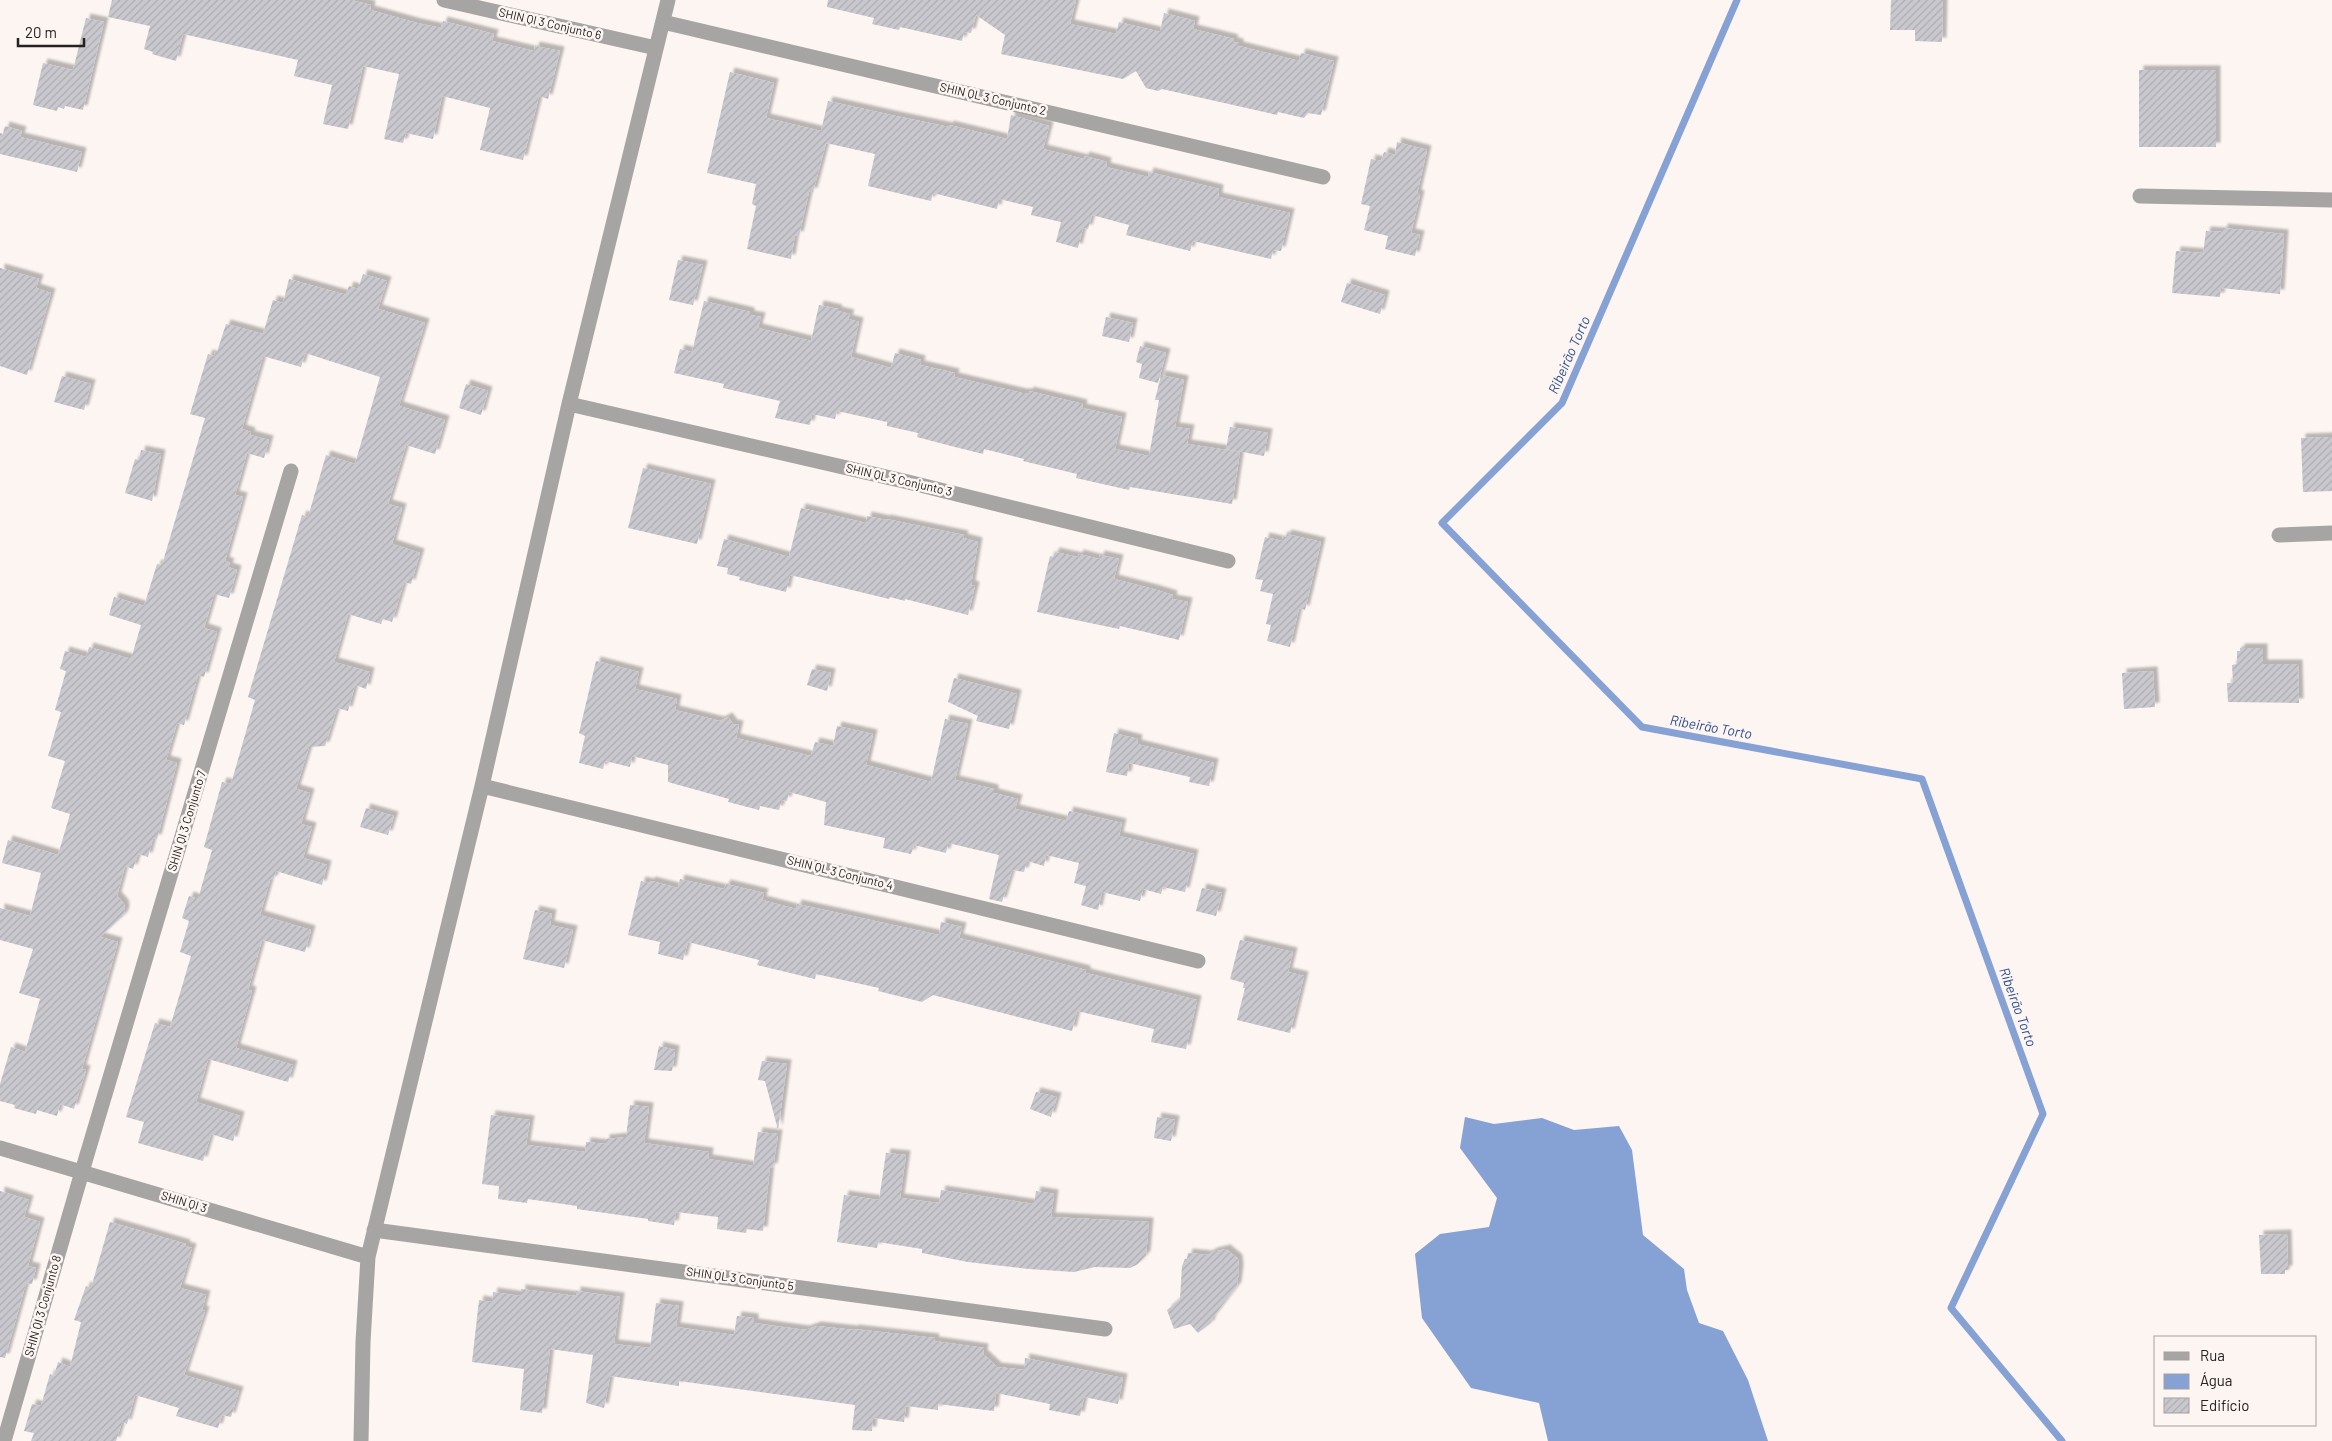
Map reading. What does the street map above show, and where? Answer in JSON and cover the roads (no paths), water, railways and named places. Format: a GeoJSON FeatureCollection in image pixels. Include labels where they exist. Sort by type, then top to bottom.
{"type":"FeatureCollection","features":[{"type":"Feature","properties":{"kind":"street","name":"SHIN QI 3 Conjunto 6"},"geometry":{"type":"LineString","coordinates":[[444,0],[656,48]]}},
{"type":"Feature","properties":{"kind":"street"},"geometry":{"type":"LineString","coordinates":[[361,1441],[363,1342],[368,1257],[482,786],[569,404],[668,0]]}},
{"type":"Feature","properties":{"kind":"street","name":"SHIN QL 3 Conjunto 2"},"geometry":{"type":"LineString","coordinates":[[663,22],[1323,177]]}},
{"type":"Feature","properties":{"kind":"street"},"geometry":{"type":"LineString","coordinates":[[2140,196],[2332,200]]}},
{"type":"Feature","properties":{"kind":"street","name":"SHIN QL 3 Conjunto 3"},"geometry":{"type":"LineString","coordinates":[[569,404],[908,482],[1228,561]]}},
{"type":"Feature","properties":{"kind":"street","name":"SHIN QI 3 Conjunto 7"},"geometry":{"type":"LineString","coordinates":[[83,1171],[291,471]]}},
{"type":"Feature","properties":{"kind":"street"},"geometry":{"type":"LineString","coordinates":[[2279,534],[2332,533]]}},
{"type":"Feature","properties":{"kind":"street","name":"SHIN QL 3 Conjunto 4"},"geometry":{"type":"LineString","coordinates":[[482,786],[1198,961]]}},
{"type":"Feature","properties":{"kind":"street","name":"SHIN QI 3"},"geometry":{"type":"LineString","coordinates":[[0,1148],[83,1171],[368,1257]]}},
{"type":"Feature","properties":{"kind":"street","name":"SHIN QI 3 Conjunto 8"},"geometry":{"type":"LineString","coordinates":[[4,1441],[83,1171]]}},
{"type":"Feature","properties":{"kind":"street","name":"SHIN QL 3 Conjunto 5"},"geometry":{"type":"LineString","coordinates":[[374,1230],[1105,1329]]}},
{"type":"Feature","properties":{"kind":"water"},"geometry":{"type":"Polygon","coordinates":[[[1465,1117],[1494,1124],[1542,1118],[1574,1130],[1619,1126],[1632,1150],[1643,1235],[1684,1269],[1687,1290],[1699,1323],[1723,1331],[1748,1380],[1768,1441],[1548,1441],[1539,1403],[1471,1388],[1422,1318],[1415,1254],[1440,1234],[1489,1227],[1497,1198],[1460,1148],[1465,1117]]]}},
{"type":"Feature","properties":{"kind":"waterway","name":"Ribeirão Torto"},"geometry":{"type":"LineString","coordinates":[[1737,0],[1562,403],[1442,523],[1642,727],[1922,779],[2043,1114],[1951,1308],[2062,1441]]}}]}
